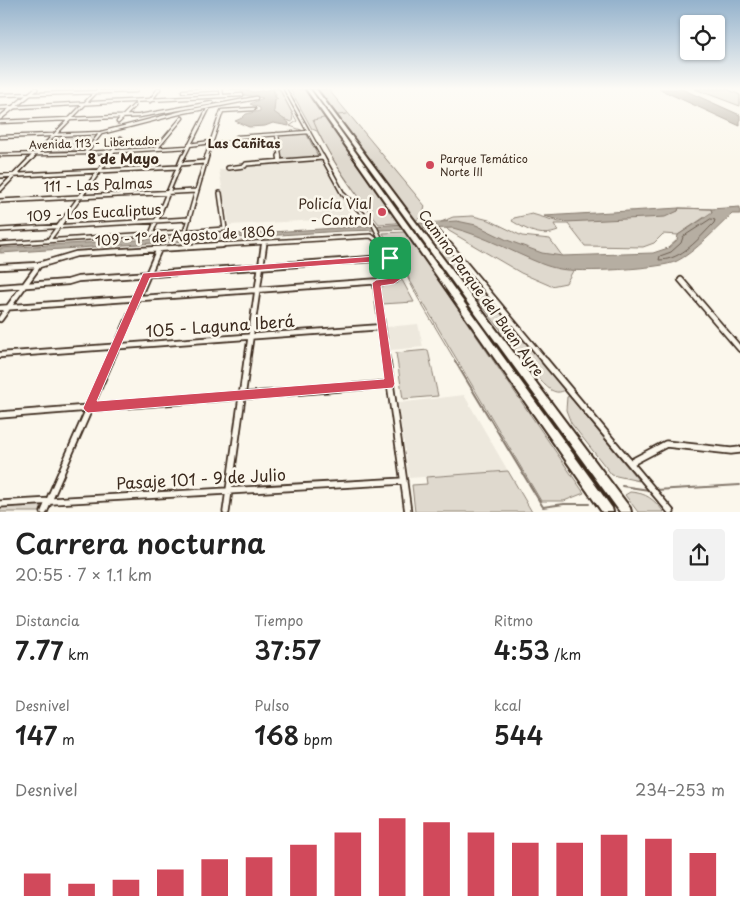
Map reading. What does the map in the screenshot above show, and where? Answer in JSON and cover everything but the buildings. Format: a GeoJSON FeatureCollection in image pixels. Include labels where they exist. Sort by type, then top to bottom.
{"type":"FeatureCollection","features":[{"type":"Feature","properties":{"kind":"highway","name":"Camino Parque del Buen Ayre"},"geometry":{"type":"LineString","coordinates":[[325,113],[403,222],[414,231],[625,509]]}},
{"type":"Feature","properties":{"kind":"highway","name":"Camino Parque del Buen Ayre"},"geometry":{"type":"LineString","coordinates":[[332,113],[411,221],[414,231],[607,512]]}},
{"type":"Feature","properties":{"kind":"street"},"geometry":{"type":"LineString","coordinates":[[0,190],[77,113]]}},
{"type":"Feature","properties":{"kind":"street"},"geometry":{"type":"LineString","coordinates":[[118,122],[128,113]]}},
{"type":"Feature","properties":{"kind":"street"},"geometry":{"type":"LineString","coordinates":[[0,122],[125,117],[163,113]]}},
{"type":"Feature","properties":{"kind":"street"},"geometry":{"type":"LineString","coordinates":[[0,137],[101,133],[181,113]]}},
{"type":"Feature","properties":{"kind":"street"},"geometry":{"type":"LineString","coordinates":[[151,234],[179,166],[206,113]]}},
{"type":"Feature","properties":{"kind":"street"},"geometry":{"type":"LineString","coordinates":[[185,232],[221,113]]}},
{"type":"Feature","properties":{"kind":"street"},"geometry":{"type":"LineString","coordinates":[[0,308],[391,282],[396,279],[397,275],[374,225],[345,196],[298,113]]}},
{"type":"Feature","properties":{"kind":"street"},"geometry":{"type":"LineString","coordinates":[[156,149],[182,118]]}},
{"type":"Feature","properties":{"kind":"street","name":"Avenida 113 - Libertador"},"geometry":{"type":"LineString","coordinates":[[0,155],[156,149],[211,143],[233,143],[237,137],[309,132]]}},
{"type":"Feature","properties":{"kind":"street"},"geometry":{"type":"LineString","coordinates":[[86,153],[101,133]]}},
{"type":"Feature","properties":{"kind":"street"},"geometry":{"type":"LineString","coordinates":[[277,134],[280,162]]}},
{"type":"Feature","properties":{"kind":"street"},"geometry":{"type":"LineString","coordinates":[[48,241],[113,152],[121,138]]}},
{"type":"Feature","properties":{"kind":"street"},"geometry":{"type":"LineString","coordinates":[[228,168],[245,166],[246,164],[323,158]]}},
{"type":"Feature","properties":{"kind":"street"},"geometry":{"type":"LineString","coordinates":[[0,176],[98,172],[179,166],[205,162]]}},
{"type":"Feature","properties":{"kind":"street","name":"111 - Las Palmas"},"geometry":{"type":"LineString","coordinates":[[0,201],[196,191]]}},
{"type":"Feature","properties":{"kind":"street"},"geometry":{"type":"LineString","coordinates":[[0,244],[225,229],[220,192]]}},
{"type":"Feature","properties":{"kind":"street","name":"109 - Los Eucaliptus"},"geometry":{"type":"LineString","coordinates":[[0,230],[188,219]]}},
{"type":"Feature","properties":{"kind":"street"},"geometry":{"type":"LineString","coordinates":[[438,232],[671,512]]}},
{"type":"Feature","properties":{"kind":"street","name":"109 - 1° de Agosto de 1806"},"geometry":{"type":"LineString","coordinates":[[0,267],[39,265],[76,254],[373,236],[383,258]]}},
{"type":"Feature","properties":{"kind":"street"},"geometry":{"type":"LineString","coordinates":[[226,512],[242,394],[259,290],[264,244]]}},
{"type":"Feature","properties":{"kind":"street"},"geometry":{"type":"LineString","coordinates":[[44,512],[159,249]]}},
{"type":"Feature","properties":{"kind":"street"},"geometry":{"type":"LineString","coordinates":[[0,287],[68,282],[78,278],[390,258]]}},
{"type":"Feature","properties":{"kind":"street"},"geometry":{"type":"LineString","coordinates":[[0,319],[39,265]]}},
{"type":"Feature","properties":{"kind":"street"},"geometry":{"type":"LineString","coordinates":[[681,280],[740,349]]}},
{"type":"Feature","properties":{"kind":"street"},"geometry":{"type":"LineString","coordinates":[[376,283],[408,512]]}},
{"type":"Feature","properties":{"kind":"street","name":"105 - Laguna Iberá"},"geometry":{"type":"LineString","coordinates":[[0,355],[382,327]]}},
{"type":"Feature","properties":{"kind":"street"},"geometry":{"type":"LineString","coordinates":[[0,416],[242,394],[390,384]]}},
{"type":"Feature","properties":{"kind":"street"},"geometry":{"type":"LineString","coordinates":[[630,463],[666,444],[732,451],[740,450]]}},
{"type":"Feature","properties":{"kind":"street","name":"Pasaje 101 - 9 de Julio"},"geometry":{"type":"LineString","coordinates":[[0,504],[404,481]]}},
{"type":"Feature","properties":{"kind":"shaded area"},"geometry":{"type":"Polygon","coordinates":[[[274,113],[292,113],[292,122],[274,113]]]}},
{"type":"Feature","properties":{"kind":"shaded area"},"geometry":{"type":"Polygon","coordinates":[[[303,113],[348,113],[425,206],[423,215],[414,222],[379,224],[346,179],[317,131],[312,129],[303,113]]]}},
{"type":"Feature","properties":{"kind":"shaded area"},"geometry":{"type":"Polygon","coordinates":[[[306,133],[319,158],[283,161],[278,135],[306,133]]]}},
{"type":"Feature","properties":{"kind":"shaded area"},"geometry":{"type":"Polygon","coordinates":[[[98,134],[85,150],[41,152],[56,136],[98,134]]]}},
{"type":"Feature","properties":{"kind":"shaded area"},"geometry":{"type":"Polygon","coordinates":[[[321,160],[353,218],[229,225],[219,170],[321,160]]]}},
{"type":"Feature","properties":{"kind":"shaded area"},"geometry":{"type":"Polygon","coordinates":[[[679,208],[711,209],[712,212],[678,235],[663,234],[654,243],[643,247],[585,246],[568,224],[554,224],[558,231],[546,234],[529,230],[512,221],[514,218],[532,214],[559,222],[678,211],[679,208]]]}},
{"type":"Feature","properties":{"kind":"shaded area"},"geometry":{"type":"Polygon","coordinates":[[[473,216],[489,220],[522,236],[550,239],[573,271],[566,283],[551,286],[521,273],[449,231],[441,222],[453,217],[473,216]]]}},
{"type":"Feature","properties":{"kind":"shaded area"},"geometry":{"type":"Polygon","coordinates":[[[423,231],[434,231],[565,390],[555,392],[541,381],[423,231]]]}},
{"type":"Feature","properties":{"kind":"shaded area"},"geometry":{"type":"Polygon","coordinates":[[[405,232],[584,493],[564,501],[541,501],[409,279],[407,270],[394,245],[389,245],[383,233],[405,232]]]}},
{"type":"Feature","properties":{"kind":"shaded area"},"geometry":{"type":"Polygon","coordinates":[[[402,280],[414,302],[382,304],[380,287],[402,280]]]}},
{"type":"Feature","properties":{"kind":"shaded area"},"geometry":{"type":"Polygon","coordinates":[[[418,324],[423,347],[390,350],[387,327],[418,324]]]}},
{"type":"Feature","properties":{"kind":"shaded area"},"geometry":{"type":"Polygon","coordinates":[[[428,350],[438,396],[403,399],[396,353],[428,350]]]}},
{"type":"Feature","properties":{"kind":"shaded area"},"geometry":{"type":"Polygon","coordinates":[[[464,395],[508,471],[409,478],[398,403],[464,395]]]}},
{"type":"Feature","properties":{"kind":"shaded area"},"geometry":{"type":"Polygon","coordinates":[[[569,396],[639,481],[612,475],[571,423],[566,410],[567,397],[569,396]]]}},
{"type":"Feature","properties":{"kind":"shaded area"},"geometry":{"type":"Polygon","coordinates":[[[508,471],[532,512],[415,512],[412,485],[427,484],[426,477],[508,471]]]}},
{"type":"Feature","properties":{"kind":"shaded area"},"geometry":{"type":"Polygon","coordinates":[[[630,492],[649,497],[664,512],[638,512],[625,495],[630,492]]]}},
{"type":"Feature","properties":{"kind":"shaded area"},"geometry":{"type":"Polygon","coordinates":[[[49,501],[44,512],[0,512],[0,504],[49,501]]]}},
{"type":"Feature","properties":{"kind":"water"},"geometry":{"type":"Polygon","coordinates":[[[275,113],[289,123],[289,126],[273,123],[265,126],[249,127],[235,121],[246,114],[275,113]]]}},
{"type":"Feature","properties":{"kind":"water"},"geometry":{"type":"Polygon","coordinates":[[[711,113],[735,113],[740,115],[740,126],[711,113]]]}},
{"type":"Feature","properties":{"kind":"water"},"geometry":{"type":"Polygon","coordinates":[[[740,207],[740,214],[732,214],[698,246],[677,261],[668,264],[620,270],[584,271],[553,268],[476,235],[453,228],[342,231],[0,253],[0,248],[457,221],[476,225],[507,240],[542,253],[562,256],[653,253],[668,248],[677,240],[678,235],[712,213],[711,209],[740,207]]]}},
{"type":"Feature","properties":{"kind":"water"},"geometry":{"type":"Polygon","coordinates":[[[679,208],[678,211],[665,217],[566,222],[544,216],[679,208]]]}},
{"type":"Feature","properties":{"kind":"waterway"},"geometry":{"type":"LineString","coordinates":[[292,113],[297,121],[290,126],[304,131]]}},
{"type":"Feature","properties":{"kind":"waterway"},"geometry":{"type":"LineString","coordinates":[[338,115],[347,114]]}},
{"type":"Feature","properties":{"kind":"waterway"},"geometry":{"type":"LineString","coordinates":[[324,118],[313,120],[329,152],[363,202],[361,203]]}},
{"type":"Feature","properties":{"kind":"waterway"},"geometry":{"type":"LineString","coordinates":[[679,208],[711,209]]}},
{"type":"Feature","properties":{"kind":"waterway"},"geometry":{"type":"LineString","coordinates":[[391,245],[418,298],[456,362]]}},
{"type":"Feature","properties":{"kind":"waterway"},"geometry":{"type":"LineString","coordinates":[[455,361],[543,507],[564,504],[589,504]]}},
{"type":"Feature","properties":{"kind":"waterway"},"geometry":{"type":"LineString","coordinates":[[656,490],[740,485]]}},
{"type":"Feature","properties":{"kind":"waterway"},"geometry":{"type":"LineString","coordinates":[[622,486],[649,490]]}},
{"type":"Feature","properties":{"kind":"place","name":"Parque Temático Norte III"},"geometry":{"type":"Point","coordinates":[430,165]}},
{"type":"Feature","properties":{"kind":"place","name":"Policía Vial - Control"},"geometry":{"type":"Point","coordinates":[382,212]}},
{"type":"Feature","properties":{"kind":"district","name":"Las Cañitas"},"geometry":{"type":"Point","coordinates":[244,144]}},
{"type":"Feature","properties":{"kind":"district","name":"8 de Mayo"},"geometry":{"type":"Point","coordinates":[123,159]}},
{"type":"Feature","properties":{"kind":"route"},"geometry":{"type":"LineString","coordinates":[[390,258],[397,275],[396,279],[391,282],[376,283],[390,384],[242,394],[88,408],[146,275],[390,258]]}}]}
